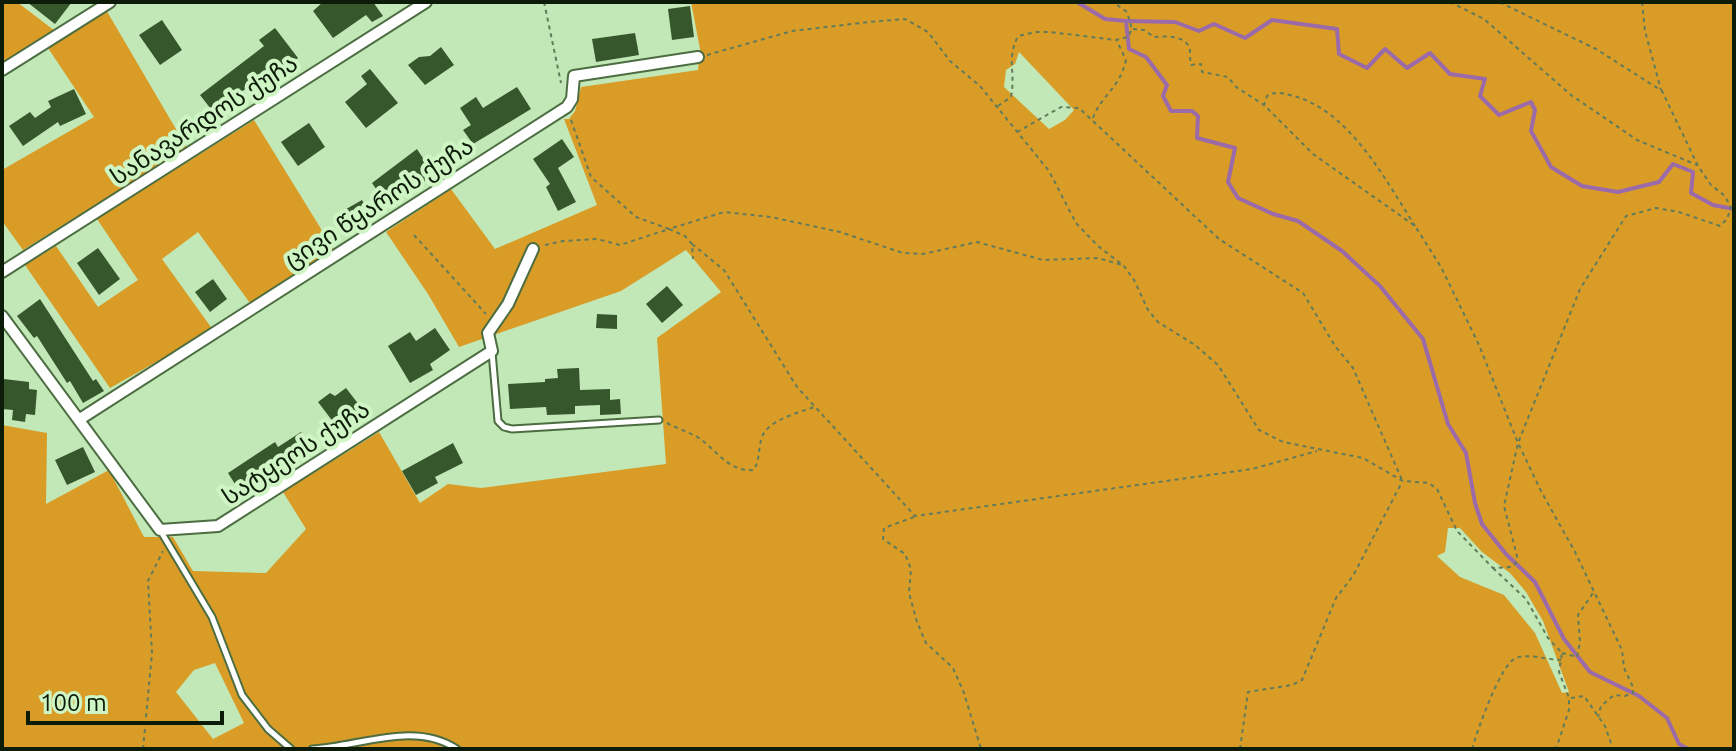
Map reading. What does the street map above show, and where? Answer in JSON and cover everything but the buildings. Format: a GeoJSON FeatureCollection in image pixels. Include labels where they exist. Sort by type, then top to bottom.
{"type":"FeatureCollection","features":[{"type":"Feature","properties":{"kind":"street"},"geometry":{"type":"LineString","coordinates":[[2,70],[110,2]]}},
{"type":"Feature","properties":{"kind":"street","name":"სანავარდოს ქუჩა"},"geometry":{"type":"LineString","coordinates":[[2,272],[426,2]]}},
{"type":"Feature","properties":{"kind":"street"},"geometry":{"type":"LineString","coordinates":[[567,107],[572,99],[574,76],[698,57]]}},
{"type":"Feature","properties":{"kind":"street","name":"ცივი წყაროს ქუჩა"},"geometry":{"type":"LineString","coordinates":[[80,419],[567,107]]}},
{"type":"Feature","properties":{"kind":"street"},"geometry":{"type":"LineString","coordinates":[[492,351],[488,333],[508,304],[533,249]]}},
{"type":"Feature","properties":{"kind":"street"},"geometry":{"type":"LineString","coordinates":[[2,316],[160,530]]}},
{"type":"Feature","properties":{"kind":"street","name":"სატყეოს ქუჩა"},"geometry":{"type":"LineString","coordinates":[[160,530],[218,526],[492,351]]}},
{"type":"Feature","properties":{"kind":"lane"},"geometry":{"type":"LineString","coordinates":[[492,351],[498,421],[504,427],[659,420]]}},
{"type":"Feature","properties":{"kind":"lane"},"geometry":{"type":"LineString","coordinates":[[160,530],[212,617],[242,695],[268,729],[291,749]]}},
{"type":"Feature","properties":{"kind":"lane"},"geometry":{"type":"LineString","coordinates":[[312,749],[416,735],[448,743],[457,749]]}},
{"type":"Feature","properties":{"kind":"path"},"geometry":{"type":"LineString","coordinates":[[544,2],[561,83]]}},
{"type":"Feature","properties":{"kind":"path"},"geometry":{"type":"LineString","coordinates":[[997,107],[1011,97],[1014,71],[1010,56],[1018,36],[1050,32],[1116,40],[1128,37],[1132,29],[1127,12],[1113,2]]}},
{"type":"Feature","properties":{"kind":"path"},"geometry":{"type":"LineString","coordinates":[[1450,2],[1484,19],[1571,95],[1637,140],[1698,166]]}},
{"type":"Feature","properties":{"kind":"path"},"geometry":{"type":"LineString","coordinates":[[1499,2],[1596,49],[1662,91]]}},
{"type":"Feature","properties":{"kind":"path"},"geometry":{"type":"LineString","coordinates":[[1493,568],[1511,567],[1516,563],[1517,556],[1504,506],[1518,443],[1580,289],[1626,216],[1656,208],[1720,226],[1731,208],[1725,196],[1711,185],[1698,166],[1662,91],[1645,31],[1642,2]]}},
{"type":"Feature","properties":{"kind":"path"},"geometry":{"type":"LineString","coordinates":[[698,57],[792,31],[905,19],[928,32],[950,61],[980,86],[1049,171],[1076,223],[1098,246],[1124,266],[1158,322],[1195,345],[1218,365],[1259,430],[1283,442],[1363,458],[1403,481],[1429,483],[1437,489],[1457,531],[1526,599],[1548,638],[1562,653],[1577,657],[1580,642],[1578,615],[1594,591]]}},
{"type":"Feature","properties":{"kind":"path"},"geometry":{"type":"LineString","coordinates":[[1132,29],[1144,30],[1154,37],[1183,40],[1189,47],[1191,65],[1201,64],[1202,72],[1228,77],[1236,87],[1264,105],[1313,154],[1415,226]]}},
{"type":"Feature","properties":{"kind":"path"},"geometry":{"type":"LineString","coordinates":[[1093,119],[1097,106],[1122,76],[1126,60],[1116,40]]}},
{"type":"Feature","properties":{"kind":"path"},"geometry":{"type":"LineString","coordinates":[[1264,105],[1267,96],[1275,92],[1298,97],[1318,105],[1347,128],[1441,267],[1479,345],[1518,443],[1622,650],[1624,668],[1633,693],[1614,695],[1601,706],[1598,717]]}},
{"type":"Feature","properties":{"kind":"path"},"geometry":{"type":"LineString","coordinates":[[567,107],[591,177],[636,217],[685,236],[724,270],[797,387],[915,516]]}},
{"type":"Feature","properties":{"kind":"path"},"geometry":{"type":"LineString","coordinates":[[1017,132],[1061,107],[1079,108],[1219,239],[1303,293],[1335,346],[1353,368],[1403,481]]}},
{"type":"Feature","properties":{"kind":"path"},"geometry":{"type":"LineString","coordinates":[[533,249],[574,240],[597,239],[620,245],[724,212],[771,217],[840,232],[903,253],[923,254],[977,242],[1043,260],[1098,258],[1124,266]]}},
{"type":"Feature","properties":{"kind":"path"},"geometry":{"type":"LineString","coordinates":[[414,235],[490,318],[488,333]]}},
{"type":"Feature","properties":{"kind":"path"},"geometry":{"type":"LineString","coordinates":[[692,244],[693,259]]}},
{"type":"Feature","properties":{"kind":"path"},"geometry":{"type":"LineString","coordinates":[[659,420],[701,439],[726,463],[745,471],[754,470],[760,459],[759,449],[764,432],[782,420],[815,407]]}},
{"type":"Feature","properties":{"kind":"path"},"geometry":{"type":"LineString","coordinates":[[981,749],[953,668],[926,643],[917,622],[909,593],[911,569],[905,554],[883,539],[884,528],[915,516],[1252,469],[1318,451]]}},
{"type":"Feature","properties":{"kind":"path"},"geometry":{"type":"LineString","coordinates":[[1240,749],[1248,692],[1292,685],[1302,680],[1336,598],[1353,576],[1403,481]]}},
{"type":"Feature","properties":{"kind":"path"},"geometry":{"type":"LineString","coordinates":[[143,749],[152,653],[148,581],[167,545]]}},
{"type":"Feature","properties":{"kind":"path"},"geometry":{"type":"LineString","coordinates":[[1556,749],[1569,710],[1569,698],[1559,672],[1562,653]]}},
{"type":"Feature","properties":{"kind":"path"},"geometry":{"type":"LineString","coordinates":[[1472,749],[1487,704],[1495,694],[1504,668],[1513,658],[1562,660]]}},
{"type":"Feature","properties":{"kind":"path"},"geometry":{"type":"LineString","coordinates":[[1569,698],[1584,696],[1613,749]]}},
{"type":"Feature","properties":{"kind":"shaded area"},"geometry":{"type":"Polygon","coordinates":[[[2,2],[17,2],[55,31],[2,63],[2,2]]]}},
{"type":"Feature","properties":{"kind":"shaded area"},"geometry":{"type":"Polygon","coordinates":[[[691,2],[1734,2],[1734,749],[2,749],[2,425],[47,433],[46,504],[109,470],[144,537],[173,537],[193,571],[266,573],[306,529],[283,492],[379,432],[420,503],[448,484],[481,488],[666,464],[657,338],[721,292],[686,250],[621,291],[459,347],[386,232],[451,189],[495,249],[597,205],[564,119],[569,119],[575,111],[581,87],[698,70],[700,49],[691,2]],[[1019,52],[1015,64],[1006,70],[1004,87],[1049,129],[1065,120],[1074,110],[1019,52]],[[1448,528],[1445,552],[1437,556],[1460,577],[1504,595],[1535,633],[1562,693],[1569,692],[1543,621],[1526,592],[1510,573],[1482,552],[1460,528],[1448,528]],[[215,663],[194,670],[176,692],[213,739],[244,723],[215,663]]]}},
{"type":"Feature","properties":{"kind":"shaded area"},"geometry":{"type":"Polygon","coordinates":[[[105,8],[187,148],[23,250],[2,221],[2,170],[94,117],[48,48],[105,8]]]}},
{"type":"Feature","properties":{"kind":"shaded area"},"geometry":{"type":"Polygon","coordinates":[[[254,120],[334,250],[250,303],[198,232],[162,259],[213,330],[110,388],[25,265],[56,246],[98,307],[138,280],[97,219],[254,120]]]}},
{"type":"Feature","properties":{"kind":"waterway"},"geometry":{"type":"LineString","coordinates":[[1077,2],[1105,19],[1126,21],[1129,49],[1146,57],[1167,85],[1163,96],[1171,111],[1192,111],[1198,116],[1197,138],[1235,148],[1228,182],[1238,198],[1273,214],[1298,221],[1342,251],[1380,286],[1423,339],[1448,424],[1466,453],[1482,524],[1506,554],[1535,582],[1564,639],[1590,672],[1639,696],[1667,718],[1679,744],[1688,749]]}},
{"type":"Feature","properties":{"kind":"waterway"},"geometry":{"type":"LineString","coordinates":[[1127,21],[1175,22],[1199,31],[1214,24],[1245,38],[1272,20],[1337,29],[1339,54],[1367,68],[1385,49],[1407,68],[1430,53],[1450,74],[1485,79],[1480,96],[1499,115],[1531,102],[1535,110],[1531,131],[1551,167],[1582,186],[1618,192],[1659,182],[1673,164],[1693,172],[1691,193],[1713,205],[1734,209]]}}]}
